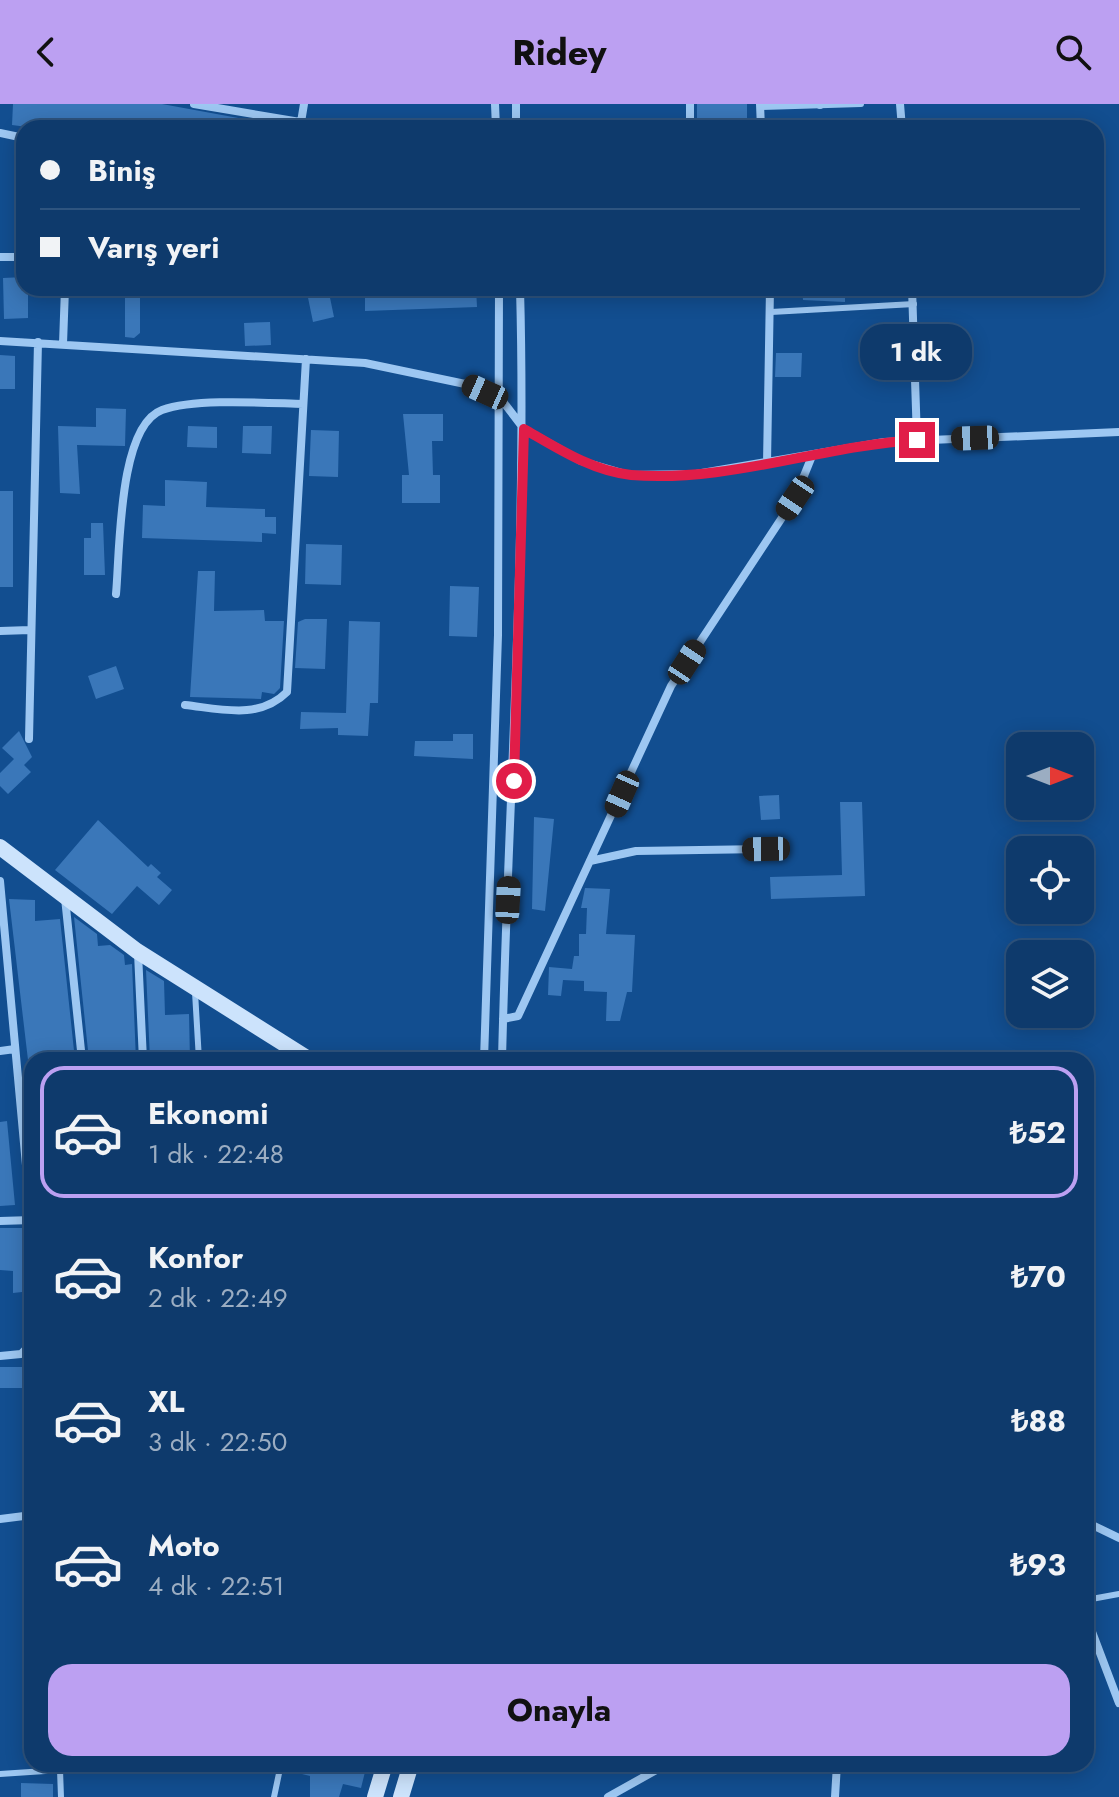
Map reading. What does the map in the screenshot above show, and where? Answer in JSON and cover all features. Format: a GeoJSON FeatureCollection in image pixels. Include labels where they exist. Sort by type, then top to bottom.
{"type":"FeatureCollection","features":[{"type":"Feature","properties":{"kind":"street"},"geometry":{"type":"LineString","coordinates":[[194,104],[235,108],[281,120]]}},
{"type":"Feature","properties":{"kind":"street"},"geometry":{"type":"LineString","coordinates":[[63,344],[65,296]]}},
{"type":"Feature","properties":{"kind":"street"},"geometry":{"type":"LineString","coordinates":[[484,1052],[498,635],[499,296]]}},
{"type":"Feature","properties":{"kind":"street"},"geometry":{"type":"LineString","coordinates":[[502,1052],[520,632],[524,429],[520,296]]}},
{"type":"Feature","properties":{"kind":"street"},"geometry":{"type":"LineString","coordinates":[[767,463],[770,296]]}},
{"type":"Feature","properties":{"kind":"street"},"geometry":{"type":"LineString","coordinates":[[913,296],[917,440]]}},
{"type":"Feature","properties":{"kind":"street"},"geometry":{"type":"LineString","coordinates":[[0,341],[365,363],[470,385],[501,399],[524,429],[581,461],[629,475],[696,474],[884,442],[1119,432]]}},
{"type":"Feature","properties":{"kind":"street"},"geometry":{"type":"LineString","coordinates":[[29,739],[38,342]]}},
{"type":"Feature","properties":{"kind":"street"},"geometry":{"type":"LineString","coordinates":[[185,705],[243,712],[274,705],[287,692],[306,359]]}},
{"type":"Feature","properties":{"kind":"street"},"geometry":{"type":"LineString","coordinates":[[116,594],[128,473],[133,444],[143,423],[161,410],[235,402],[303,404]]}},
{"type":"Feature","properties":{"kind":"street"},"geometry":{"type":"LineString","coordinates":[[503,1019],[518,1016],[671,686],[795,498],[812,456]]}},
{"type":"Feature","properties":{"kind":"street"},"geometry":{"type":"LineString","coordinates":[[0,631],[30,630]]}},
{"type":"Feature","properties":{"kind":"street"},"geometry":{"type":"LineString","coordinates":[[0,847],[137,951],[297,1052]]}},
{"type":"Feature","properties":{"kind":"street"},"geometry":{"type":"LineString","coordinates":[[590,861],[636,851],[766,849]]}},
{"type":"Feature","properties":{"kind":"street"},"geometry":{"type":"LineString","coordinates":[[0,881],[24,1140]]}},
{"type":"Feature","properties":{"kind":"street"},"geometry":{"type":"LineString","coordinates":[[65,898],[81,1052]]}},
{"type":"Feature","properties":{"kind":"street"},"geometry":{"type":"LineString","coordinates":[[137,951],[143,1052]]}},
{"type":"Feature","properties":{"kind":"street"},"geometry":{"type":"LineString","coordinates":[[0,1051],[15,1049]]}},
{"type":"Feature","properties":{"kind":"street"},"geometry":{"type":"LineString","coordinates":[[0,1221],[24,1220]]}},
{"type":"Feature","properties":{"kind":"street"},"geometry":{"type":"LineString","coordinates":[[0,1356],[24,1351]]}},
{"type":"Feature","properties":{"kind":"street"},"geometry":{"type":"LineString","coordinates":[[0,1519],[24,1516]]}},
{"type":"Feature","properties":{"kind":"street"},"geometry":{"type":"LineString","coordinates":[[1094,1526],[1119,1538]]}},
{"type":"Feature","properties":{"kind":"street"},"geometry":{"type":"LineString","coordinates":[[1094,1637],[1119,1703]]}},
{"type":"Feature","properties":{"kind":"street"},"geometry":{"type":"LineString","coordinates":[[375,1797],[383,1772]]}},
{"type":"Feature","properties":{"kind":"street"},"geometry":{"type":"LineString","coordinates":[[401,1797],[409,1772]]}},
{"type":"Feature","properties":{"kind":"street"},"geometry":{"type":"LineString","coordinates":[[608,1797],[653,1772]]}},
{"type":"Feature","properties":{"kind":"street"},"geometry":{"type":"LineString","coordinates":[[835,1797],[837,1772]]}},
{"type":"Feature","properties":{"kind":"lane"},"geometry":{"type":"LineString","coordinates":[[760,106],[861,104]]}},
{"type":"Feature","properties":{"kind":"lane"},"geometry":{"type":"LineString","coordinates":[[771,312],[914,304]]}},
{"type":"Feature","properties":{"kind":"lane"},"geometry":{"type":"LineString","coordinates":[[195,987],[199,1052]]}},
{"type":"Feature","properties":{"kind":"lane"},"geometry":{"type":"LineString","coordinates":[[1094,1599],[1119,1594]]}},
{"type":"Feature","properties":{"kind":"lane"},"geometry":{"type":"LineString","coordinates":[[0,1774],[30,1772]]}},
{"type":"Feature","properties":{"kind":"lane"},"geometry":{"type":"LineString","coordinates":[[60,1772],[61,1797]]}},
{"type":"Feature","properties":{"kind":"lane"},"geometry":{"type":"LineString","coordinates":[[274,1797],[279,1772]]}},
{"type":"Feature","properties":{"kind":"building"},"geometry":{"type":"Polygon","coordinates":[[[13,104],[162,104],[250,120],[16,120],[16,126],[12,125],[13,104]]]}},
{"type":"Feature","properties":{"kind":"building"},"geometry":{"type":"Polygon","coordinates":[[[697,104],[747,104],[747,120],[697,120],[697,104]]]}},
{"type":"Feature","properties":{"kind":"building"},"geometry":{"type":"Polygon","coordinates":[[[16,277],[16,296],[28,296],[28,318],[4,319],[3,278],[16,277]]]}},
{"type":"Feature","properties":{"kind":"building"},"geometry":{"type":"Polygon","coordinates":[[[125,296],[140,296],[140,333],[134,338],[125,337],[125,296]]]}},
{"type":"Feature","properties":{"kind":"building"},"geometry":{"type":"Polygon","coordinates":[[[308,296],[330,296],[334,317],[313,322],[308,296]]]}},
{"type":"Feature","properties":{"kind":"building"},"geometry":{"type":"Polygon","coordinates":[[[365,296],[476,296],[477,307],[365,311],[365,296]]]}},
{"type":"Feature","properties":{"kind":"building"},"geometry":{"type":"Polygon","coordinates":[[[803,296],[845,296],[845,302],[803,300],[803,296]]]}},
{"type":"Feature","properties":{"kind":"building"},"geometry":{"type":"Polygon","coordinates":[[[270,322],[271,345],[245,346],[244,323],[270,322]]]}},
{"type":"Feature","properties":{"kind":"building"},"geometry":{"type":"Polygon","coordinates":[[[776,353],[802,353],[801,377],[775,377],[776,353]]]}},
{"type":"Feature","properties":{"kind":"building"},"geometry":{"type":"Polygon","coordinates":[[[0,355],[15,356],[15,389],[0,389],[0,355]]]}},
{"type":"Feature","properties":{"kind":"building"},"geometry":{"type":"Polygon","coordinates":[[[96,408],[126,409],[125,446],[77,445],[80,494],[60,493],[58,426],[96,427],[96,408]]]}},
{"type":"Feature","properties":{"kind":"building"},"geometry":{"type":"Polygon","coordinates":[[[403,414],[443,414],[443,441],[432,441],[433,475],[440,475],[440,503],[402,503],[402,475],[409,475],[403,414]]]}},
{"type":"Feature","properties":{"kind":"building"},"geometry":{"type":"Polygon","coordinates":[[[188,426],[217,427],[217,448],[187,447],[188,426]]]}},
{"type":"Feature","properties":{"kind":"building"},"geometry":{"type":"Polygon","coordinates":[[[243,426],[272,426],[271,454],[242,453],[243,426]]]}},
{"type":"Feature","properties":{"kind":"building"},"geometry":{"type":"Polygon","coordinates":[[[311,430],[339,431],[338,477],[309,476],[311,430]]]}},
{"type":"Feature","properties":{"kind":"building"},"geometry":{"type":"Polygon","coordinates":[[[165,480],[207,482],[206,507],[265,509],[265,517],[276,517],[276,534],[262,533],[262,542],[142,538],[143,505],[165,506],[165,480]]]}},
{"type":"Feature","properties":{"kind":"building"},"geometry":{"type":"Polygon","coordinates":[[[0,491],[13,491],[13,587],[0,587],[0,491]]]}},
{"type":"Feature","properties":{"kind":"building"},"geometry":{"type":"Polygon","coordinates":[[[91,523],[103,523],[105,575],[84,575],[84,538],[91,538],[91,523]]]}},
{"type":"Feature","properties":{"kind":"building"},"geometry":{"type":"Polygon","coordinates":[[[306,544],[342,545],[341,585],[305,584],[306,544]]]}},
{"type":"Feature","properties":{"kind":"building"},"geometry":{"type":"Polygon","coordinates":[[[198,571],[215,571],[214,611],[264,610],[265,621],[284,621],[280,688],[274,694],[262,692],[261,699],[190,697],[198,571]]]}},
{"type":"Feature","properties":{"kind":"building"},"geometry":{"type":"Polygon","coordinates":[[[450,586],[479,587],[477,637],[449,636],[450,586]]]}},
{"type":"Feature","properties":{"kind":"building"},"geometry":{"type":"Polygon","coordinates":[[[327,619],[325,669],[295,668],[298,622],[327,619]]]}},
{"type":"Feature","properties":{"kind":"building"},"geometry":{"type":"Polygon","coordinates":[[[349,621],[380,622],[378,703],[370,703],[368,736],[338,735],[338,728],[300,729],[301,712],[346,713],[349,621]]]}},
{"type":"Feature","properties":{"kind":"building"},"geometry":{"type":"Polygon","coordinates":[[[116,666],[124,689],[96,699],[88,676],[116,666]]]}},
{"type":"Feature","properties":{"kind":"building"},"geometry":{"type":"Polygon","coordinates":[[[19,731],[32,757],[24,765],[31,772],[8,794],[0,786],[0,773],[14,759],[2,748],[19,731]]]}},
{"type":"Feature","properties":{"kind":"building"},"geometry":{"type":"Polygon","coordinates":[[[453,734],[473,734],[473,759],[414,756],[415,741],[453,741],[453,734]]]}},
{"type":"Feature","properties":{"kind":"building"},"geometry":{"type":"Polygon","coordinates":[[[779,795],[780,819],[761,820],[759,796],[779,795]]]}},
{"type":"Feature","properties":{"kind":"building"},"geometry":{"type":"Polygon","coordinates":[[[840,802],[862,802],[865,896],[771,899],[770,877],[842,875],[840,802]]]}},
{"type":"Feature","properties":{"kind":"building"},"geometry":{"type":"Polygon","coordinates":[[[534,817],[554,819],[545,911],[532,909],[534,817]]]}},
{"type":"Feature","properties":{"kind":"building"},"geometry":{"type":"Polygon","coordinates":[[[98,820],[148,867],[151,864],[161,873],[157,877],[172,890],[159,905],[137,886],[112,914],[55,870],[98,820]]]}},
{"type":"Feature","properties":{"kind":"building"},"geometry":{"type":"Polygon","coordinates":[[[585,888],[610,889],[606,934],[635,935],[632,992],[627,992],[620,1021],[606,1021],[607,992],[584,991],[584,981],[563,980],[561,996],[548,995],[549,967],[572,969],[574,956],[579,956],[579,934],[586,934],[587,908],[581,908],[585,888]]]}},
{"type":"Feature","properties":{"kind":"building"},"geometry":{"type":"Polygon","coordinates":[[[9,899],[35,900],[35,921],[60,919],[74,1052],[27,1052],[9,899]]]}},
{"type":"Feature","properties":{"kind":"building"},"geometry":{"type":"Polygon","coordinates":[[[74,917],[97,934],[98,946],[110,945],[124,955],[125,965],[132,964],[136,1052],[88,1052],[74,917]]]}},
{"type":"Feature","properties":{"kind":"building"},"geometry":{"type":"Polygon","coordinates":[[[146,970],[164,981],[165,1015],[189,1014],[190,1052],[150,1052],[146,970]]]}},
{"type":"Feature","properties":{"kind":"building"},"geometry":{"type":"Polygon","coordinates":[[[7,1121],[15,1205],[0,1206],[0,1122],[7,1121]]]}},
{"type":"Feature","properties":{"kind":"building"},"geometry":{"type":"Polygon","coordinates":[[[0,1228],[24,1228],[24,1292],[13,1293],[13,1271],[0,1270],[0,1228]]]}},
{"type":"Feature","properties":{"kind":"building"},"geometry":{"type":"Polygon","coordinates":[[[0,1367],[24,1367],[24,1388],[0,1388],[0,1367]]]}},
{"type":"Feature","properties":{"kind":"building"},"geometry":{"type":"Polygon","coordinates":[[[294,1772],[365,1772],[361,1788],[343,1784],[339,1797],[310,1797],[310,1776],[294,1772]]]}},
{"type":"Feature","properties":{"kind":"building"},"geometry":{"type":"Polygon","coordinates":[[[21,1783],[53,1784],[53,1797],[21,1797],[21,1783]]]}},
{"type":"Feature","properties":{"kind":"route"},"geometry":{"type":"LineString","coordinates":[[514,781],[524,429],[581,461],[629,475],[696,474],[884,442],[917,440]]}}]}
